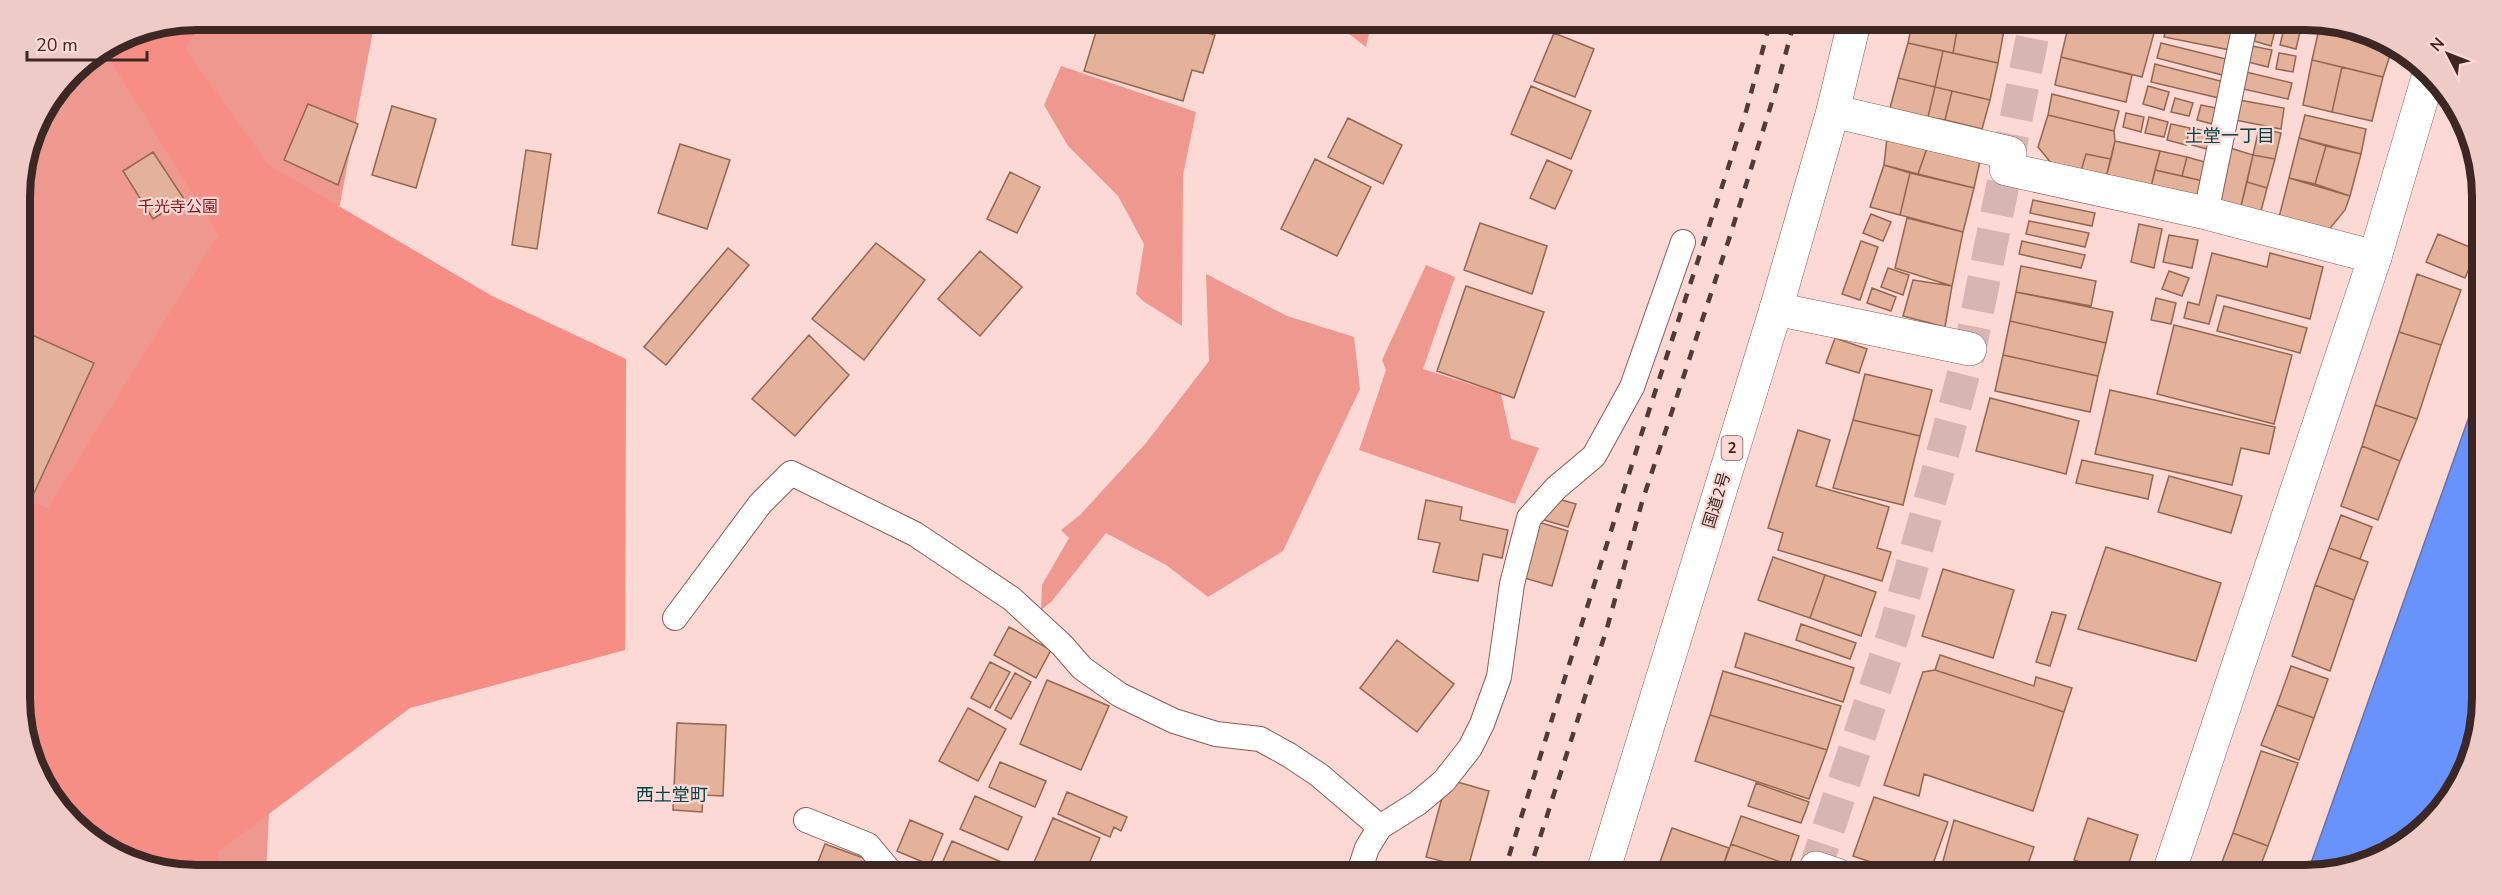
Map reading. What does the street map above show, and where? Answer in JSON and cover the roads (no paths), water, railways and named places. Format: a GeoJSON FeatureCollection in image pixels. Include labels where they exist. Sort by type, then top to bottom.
{"type":"FeatureCollection","features":[{"type":"Feature","properties":{"kind":"main road","name":"国道2号"},"geometry":{"type":"LineString","coordinates":[[1605,865],[1776,309],[1833,111],[1853,30]]}},
{"type":"Feature","properties":{"kind":"main road"},"geometry":{"type":"LineString","coordinates":[[2171,865],[2375,257],[2426,84]]}},
{"type":"Feature","properties":{"kind":"main road"},"geometry":{"type":"LineString","coordinates":[[1833,111],[2008,161],[2375,257]]}},
{"type":"Feature","properties":{"kind":"main road"},"geometry":{"type":"LineString","coordinates":[[1776,309],[1970,349]]}},
{"type":"Feature","properties":{"kind":"lane"},"geometry":{"type":"LineString","coordinates":[[2206,213],[2244,30]]}},
{"type":"Feature","properties":{"kind":"lane"},"geometry":{"type":"LineString","coordinates":[[1361,865],[1367,848],[1380,827],[1419,802],[1444,782],[1470,748],[1482,724],[1499,677],[1512,584],[1529,518],[1556,488],[1594,456],[1632,387],[1683,242]]}},
{"type":"Feature","properties":{"kind":"lane"},"geometry":{"type":"LineString","coordinates":[[675,618],[760,504],[791,473],[915,534],[1012,599],[1062,645],[1082,668],[1120,695],[1174,721],[1215,734],[1260,740],[1289,755],[1319,775],[1380,827]]}},
{"type":"Feature","properties":{"kind":"lane"},"geometry":{"type":"LineString","coordinates":[[806,820],[868,845],[885,865]]}},
{"type":"Feature","properties":{"kind":"water"},"geometry":{"type":"Polygon","coordinates":[[[2472,408],[2472,709],[2463,752],[2444,791],[2423,816],[2407,830],[2369,852],[2338,862],[2317,865],[2311,863],[2472,408]]]}},
{"type":"Feature","properties":{"kind":"tunnel"},"geometry":{"type":"LineString","coordinates":[[1816,865],[1894,632],[1970,349],[2034,30]]}},
{"type":"Feature","properties":{"kind":"railway"},"geometry":{"type":"LineString","coordinates":[[1506,865],[1644,426],[1744,119],[1768,30]]}},
{"type":"Feature","properties":{"kind":"railway"},"geometry":{"type":"LineString","coordinates":[[1531,865],[1607,628],[1642,502],[1729,239],[1792,30]]}},
{"type":"Feature","properties":{"kind":"district","name":"土堂一丁目"},"geometry":{"type":"Point","coordinates":[2230,136]}},
{"type":"Feature","properties":{"kind":"district","name":"西土堂町"},"geometry":{"type":"Point","coordinates":[672,795]}},
{"type":"Feature","properties":{"kind":"park label","name":"千光寺公園"},"geometry":{"type":"Point","coordinates":[178,206]}}]}
